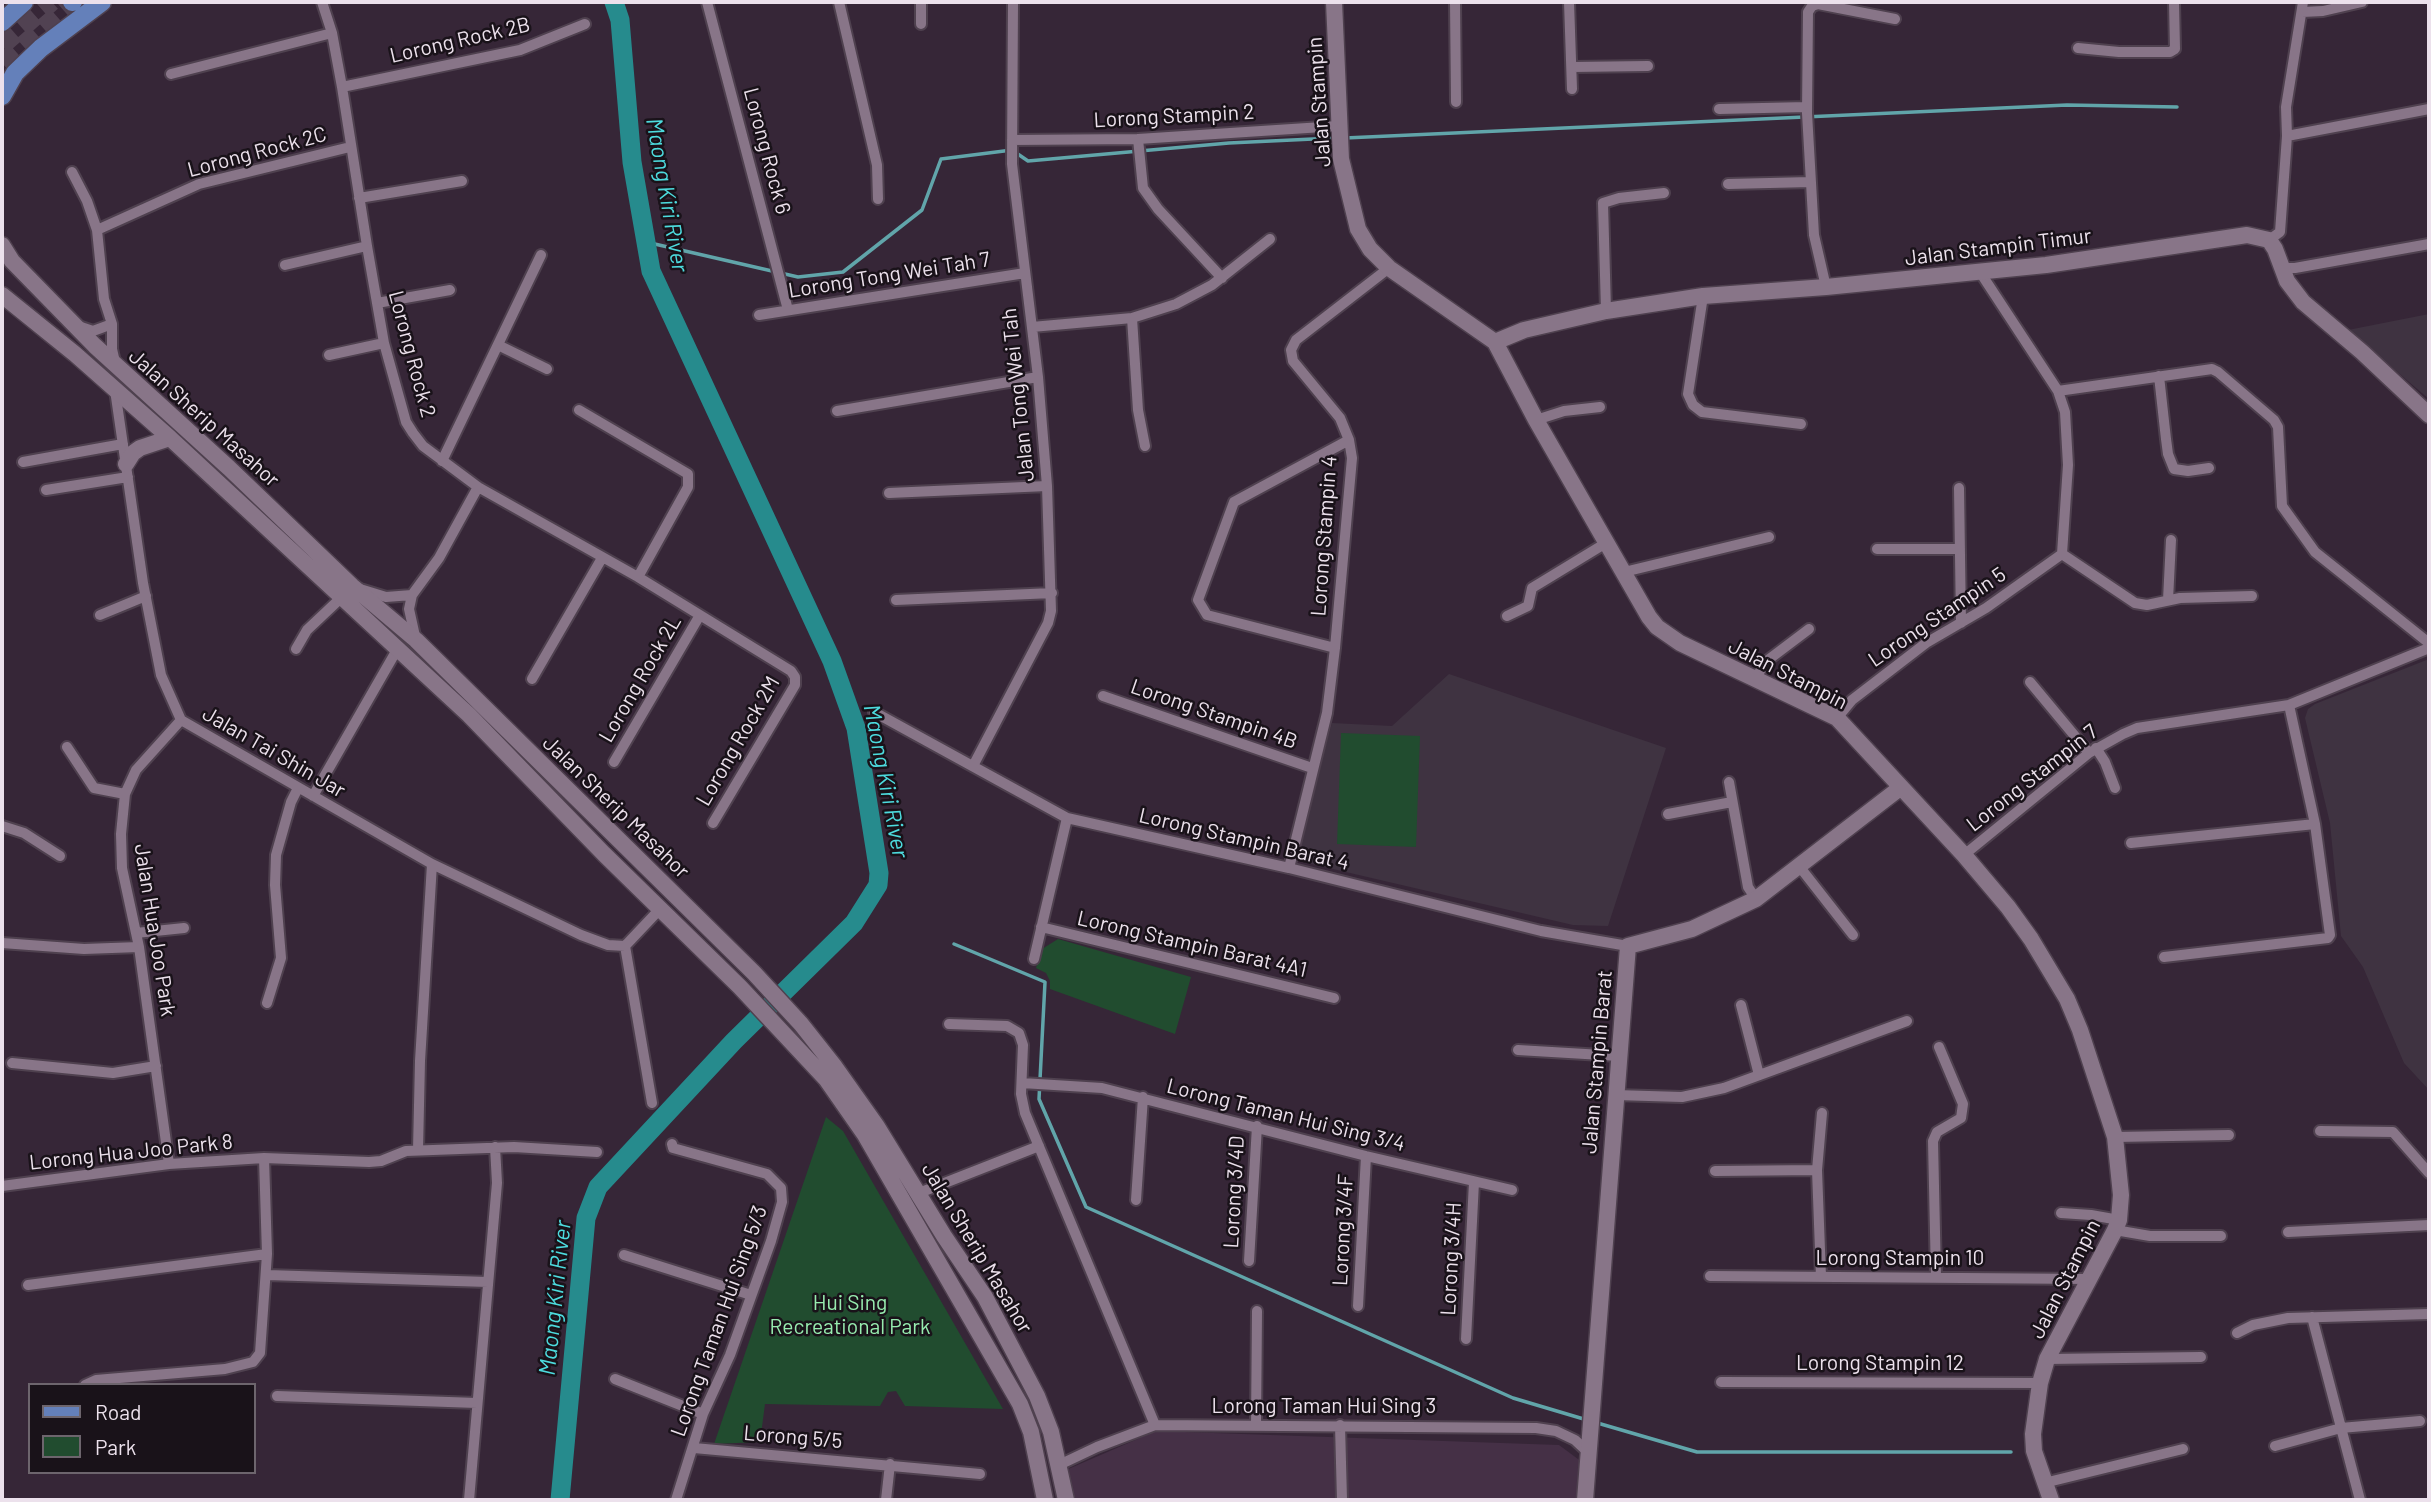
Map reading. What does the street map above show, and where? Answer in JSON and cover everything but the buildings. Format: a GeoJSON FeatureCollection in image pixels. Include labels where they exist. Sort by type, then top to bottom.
{"type":"FeatureCollection","features":[{"type":"Feature","properties":{"kind":"main road"},"geometry":{"type":"LineString","coordinates":[[2,22],[24,2]]}},
{"type":"Feature","properties":{"kind":"main road"},"geometry":{"type":"LineString","coordinates":[[2,96],[15,73],[41,48],[102,2]]}},
{"type":"Feature","properties":{"kind":"street","name":"Lorong Rock 2"},"geometry":{"type":"LineString","coordinates":[[322,2],[332,33],[342,87],[384,343],[406,422],[423,446],[478,487],[638,577],[791,671],[795,677]]}},
{"type":"Feature","properties":{"kind":"street","name":"Lorong Rock 6"},"geometry":{"type":"LineString","coordinates":[[707,2],[788,310]]}},
{"type":"Feature","properties":{"kind":"street"},"geometry":{"type":"LineString","coordinates":[[839,2],[877,166],[878,199]]}},
{"type":"Feature","properties":{"kind":"street"},"geometry":{"type":"LineString","coordinates":[[921,2],[921,24]]}},
{"type":"Feature","properties":{"kind":"street","name":"Jalan Tong Wei Tah"},"geometry":{"type":"LineString","coordinates":[[973,766],[1048,623],[1052,593],[1038,377],[1012,164],[1013,2]]}},
{"type":"Feature","properties":{"kind":"street","name":"Jalan Stampin"},"geometry":{"type":"LineString","coordinates":[[1334,2],[1341,159],[1357,229],[1370,249],[1389,268],[1495,342],[1536,420],[1649,617],[1668,636],[1837,718],[1964,855],[2031,939],[2067,999],[2115,1137],[2121,1195],[2117,1225],[2047,1359],[2040,1383],[2032,1434],[2034,1451],[2051,1500]]}},
{"type":"Feature","properties":{"kind":"street"},"geometry":{"type":"LineString","coordinates":[[1455,2],[1456,102]]}},
{"type":"Feature","properties":{"kind":"street"},"geometry":{"type":"LineString","coordinates":[[1569,2],[1572,89]]}},
{"type":"Feature","properties":{"kind":"street"},"geometry":{"type":"LineString","coordinates":[[2078,48],[2119,52],[2170,52],[2175,49],[2174,2]]}},
{"type":"Feature","properties":{"kind":"street"},"geometry":{"type":"LineString","coordinates":[[2362,2],[2323,10],[2302,7],[2286,107],[2287,136],[2280,232],[2269,240],[2276,249],[2287,281],[2303,302],[2362,352],[2429,415]]}},
{"type":"Feature","properties":{"kind":"street"},"geometry":{"type":"LineString","coordinates":[[1826,287],[1814,234],[1807,110],[1808,12],[1811,6],[1818,4],[1895,19]]}},
{"type":"Feature","properties":{"kind":"street","name":"Lorong Rock 2B"},"geometry":{"type":"LineString","coordinates":[[342,87],[520,50],[585,24]]}},
{"type":"Feature","properties":{"kind":"street"},"geometry":{"type":"LineString","coordinates":[[171,74],[332,33]]}},
{"type":"Feature","properties":{"kind":"street"},"geometry":{"type":"LineString","coordinates":[[1572,67],[1648,66]]}},
{"type":"Feature","properties":{"kind":"street"},"geometry":{"type":"LineString","coordinates":[[2287,136],[2429,109]]}},
{"type":"Feature","properties":{"kind":"street"},"geometry":{"type":"LineString","coordinates":[[1719,110],[1807,110]]}},
{"type":"Feature","properties":{"kind":"street","name":"Lorong Stampin 2"},"geometry":{"type":"LineString","coordinates":[[1012,144],[1139,143],[1339,129]]}},
{"type":"Feature","properties":{"kind":"street"},"geometry":{"type":"LineString","coordinates":[[1139,143],[1143,188],[1222,278]]}},
{"type":"Feature","properties":{"kind":"street","name":"Lorong Rock 2C"},"geometry":{"type":"LineString","coordinates":[[97,230],[199,184],[350,147]]}},
{"type":"Feature","properties":{"kind":"street"},"geometry":{"type":"LineString","coordinates":[[72,173],[87,201],[97,230],[104,299],[112,324],[111,349],[116,366]]}},
{"type":"Feature","properties":{"kind":"street"},"geometry":{"type":"LineString","coordinates":[[359,198],[462,181]]}},
{"type":"Feature","properties":{"kind":"street"},"geometry":{"type":"LineString","coordinates":[[1728,184],[1811,182]]}},
{"type":"Feature","properties":{"kind":"street"},"geometry":{"type":"LineString","coordinates":[[1606,311],[1602,203],[1619,198],[1664,193]]}},
{"type":"Feature","properties":{"kind":"street","name":"Jalan Stampin Timur"},"geometry":{"type":"LineString","coordinates":[[1495,342],[1524,330],[1606,311],[1703,296],[1826,287],[2046,265],[2247,235],[2269,240]]}},
{"type":"Feature","properties":{"kind":"street"},"geometry":{"type":"LineString","coordinates":[[1032,327],[1132,318],[1176,304],[1222,278],[1270,239]]}},
{"type":"Feature","properties":{"kind":"street"},"geometry":{"type":"LineString","coordinates":[[2282,268],[2429,244]]}},
{"type":"Feature","properties":{"kind":"street","name":"Jalan Sherip Masahor"},"geometry":{"type":"LineString","coordinates":[[2,245],[12,261],[74,325],[229,468],[348,591],[354,591],[399,635],[401,640],[398,648],[469,715],[740,987],[825,1079],[865,1135],[1020,1404],[1031,1432],[1045,1500]]}},
{"type":"Feature","properties":{"kind":"street"},"geometry":{"type":"LineString","coordinates":[[285,265],[366,246]]}},
{"type":"Feature","properties":{"kind":"street"},"geometry":{"type":"LineString","coordinates":[[442,461],[541,254]]}},
{"type":"Feature","properties":{"kind":"street","name":"Lorong Stampin 4"},"geometry":{"type":"LineString","coordinates":[[1289,868],[1327,713],[1352,458],[1349,440],[1340,418],[1293,361],[1291,350],[1296,340],[1389,268]]}},
{"type":"Feature","properties":{"kind":"street"},"geometry":{"type":"LineString","coordinates":[[1980,272],[2058,391],[2065,412],[2068,465],[2062,554],[2135,603],[2147,605],[2168,600],[2252,596]]}},
{"type":"Feature","properties":{"kind":"street","name":"Lorong Tong Wei Tah 7"},"geometry":{"type":"LineString","coordinates":[[759,315],[1024,273]]}},
{"type":"Feature","properties":{"kind":"street"},"geometry":{"type":"LineString","coordinates":[[377,303],[450,290]]}},
{"type":"Feature","properties":{"kind":"street","name":"Jalan Sherip Masahor"},"geometry":{"type":"LineString","coordinates":[[2,295],[348,591],[416,640],[754,973],[801,1024],[869,1116],[985,1297],[1037,1396],[1051,1432],[1066,1500]]}},
{"type":"Feature","properties":{"kind":"street"},"geometry":{"type":"LineString","coordinates":[[1703,296],[1688,394],[1693,405],[1702,412],[1801,424]]}},
{"type":"Feature","properties":{"kind":"street"},"geometry":{"type":"LineString","coordinates":[[1132,318],[1138,410],[1145,446]]}},
{"type":"Feature","properties":{"kind":"street"},"geometry":{"type":"LineString","coordinates":[[74,325],[93,331],[112,324]]}},
{"type":"Feature","properties":{"kind":"street"},"geometry":{"type":"LineString","coordinates":[[329,355],[384,343]]}},
{"type":"Feature","properties":{"kind":"street"},"geometry":{"type":"LineString","coordinates":[[498,345],[547,369]]}},
{"type":"Feature","properties":{"kind":"street"},"geometry":{"type":"LineString","coordinates":[[2058,391],[2212,369],[2274,420],[2277,427],[2282,506],[2315,552],[2429,643]]}},
{"type":"Feature","properties":{"kind":"street"},"geometry":{"type":"LineString","coordinates":[[2159,376],[2168,454],[2174,469],[2188,471],[2209,468]]}},
{"type":"Feature","properties":{"kind":"street"},"geometry":{"type":"LineString","coordinates":[[837,411],[1038,377]]}},
{"type":"Feature","properties":{"kind":"street","name":"Jalan Tai Shin Jar"},"geometry":{"type":"LineString","coordinates":[[115,389],[146,596],[161,675],[181,720],[432,864],[581,935],[608,944],[625,946]]}},
{"type":"Feature","properties":{"kind":"street"},"geometry":{"type":"LineString","coordinates":[[1536,420],[1563,411],[1600,407]]}},
{"type":"Feature","properties":{"kind":"street"},"geometry":{"type":"LineString","coordinates":[[579,410],[688,474],[688,487],[638,577]]}},
{"type":"Feature","properties":{"kind":"street"},"geometry":{"type":"LineString","coordinates":[[46,490],[127,470],[133,453],[170,438]]}},
{"type":"Feature","properties":{"kind":"street"},"geometry":{"type":"LineString","coordinates":[[1335,648],[1207,615],[1198,600],[1234,502],[1349,440]]}},
{"type":"Feature","properties":{"kind":"street"},"geometry":{"type":"LineString","coordinates":[[23,462],[123,444]]}},
{"type":"Feature","properties":{"kind":"street"},"geometry":{"type":"LineString","coordinates":[[889,493],[1047,486]]}},
{"type":"Feature","properties":{"kind":"street"},"geometry":{"type":"LineString","coordinates":[[416,640],[409,610],[412,596],[439,558],[478,487]]}},
{"type":"Feature","properties":{"kind":"street"},"geometry":{"type":"LineString","coordinates":[[1959,488],[1961,623]]}},
{"type":"Feature","properties":{"kind":"street"},"geometry":{"type":"LineString","coordinates":[[1624,572],[1769,537]]}},
{"type":"Feature","properties":{"kind":"street"},"geometry":{"type":"LineString","coordinates":[[2168,600],[2171,540]]}},
{"type":"Feature","properties":{"kind":"street"},"geometry":{"type":"LineString","coordinates":[[1507,616],[1528,606],[1532,588],[1606,543]]}},
{"type":"Feature","properties":{"kind":"street"},"geometry":{"type":"LineString","coordinates":[[1877,549],[1960,549]]}},
{"type":"Feature","properties":{"kind":"street","name":"Lorong Stampin 5"},"geometry":{"type":"LineString","coordinates":[[1837,718],[1852,700],[1926,643],[1986,608],[2062,554]]}},
{"type":"Feature","properties":{"kind":"street"},"geometry":{"type":"LineString","coordinates":[[532,679],[602,558]]}},
{"type":"Feature","properties":{"kind":"street"},"geometry":{"type":"LineString","coordinates":[[296,649],[307,630],[348,591],[386,597],[412,596]]}},
{"type":"Feature","properties":{"kind":"street"},"geometry":{"type":"LineString","coordinates":[[895,600],[1052,593]]}},
{"type":"Feature","properties":{"kind":"street"},"geometry":{"type":"LineString","coordinates":[[100,615],[146,596]]}},
{"type":"Feature","properties":{"kind":"street","name":"Lorong Rock 2L"},"geometry":{"type":"LineString","coordinates":[[614,762],[700,615]]}},
{"type":"Feature","properties":{"kind":"street"},"geometry":{"type":"LineString","coordinates":[[1756,679],[1764,663],[1809,629]]}},
{"type":"Feature","properties":{"kind":"street"},"geometry":{"type":"LineString","coordinates":[[313,796],[398,648]]}},
{"type":"Feature","properties":{"kind":"street","name":"Lorong Stampin 7"},"geometry":{"type":"LineString","coordinates":[[1964,855],[2093,751],[2137,728],[2289,705],[2429,648]]}},
{"type":"Feature","properties":{"kind":"street","name":"Lorong Rock 2M"},"geometry":{"type":"LineString","coordinates":[[713,823],[795,685],[795,677]]}},
{"type":"Feature","properties":{"kind":"street"},"geometry":{"type":"LineString","coordinates":[[2030,682],[2107,766],[2115,788]]}},
{"type":"Feature","properties":{"kind":"street","name":"Lorong Stampin 4B"},"geometry":{"type":"LineString","coordinates":[[1103,696],[1312,768]]}},
{"type":"Feature","properties":{"kind":"street"},"geometry":{"type":"LineString","coordinates":[[2164,957],[2328,938],[2330,932],[2315,824],[2289,705]]}},
{"type":"Feature","properties":{"kind":"street","name":"Lorong Stampin Barat 4"},"geometry":{"type":"LineString","coordinates":[[874,712],[1067,818],[1289,868],[1541,932],[1628,946]]}},
{"type":"Feature","properties":{"kind":"street","name":"Jalan Hua Joo Park"},"geometry":{"type":"LineString","coordinates":[[169,1164],[139,947],[122,868],[121,834],[125,794],[136,771],[181,720]]}},
{"type":"Feature","properties":{"kind":"street"},"geometry":{"type":"LineString","coordinates":[[67,747],[94,788],[125,794]]}},
{"type":"Feature","properties":{"kind":"street"},"geometry":{"type":"LineString","coordinates":[[1728,782],[1748,887],[1756,899]]}},
{"type":"Feature","properties":{"kind":"street"},"geometry":{"type":"LineString","coordinates":[[267,1003],[281,958],[275,885],[276,855],[291,802],[298,788]]}},
{"type":"Feature","properties":{"kind":"street","name":"Jalan Stampin Barat"},"geometry":{"type":"LineString","coordinates":[[1585,1500],[1628,946],[1692,929],[1756,899],[1900,788]]}},
{"type":"Feature","properties":{"kind":"street"},"geometry":{"type":"LineString","coordinates":[[1668,814],[1732,802]]}},
{"type":"Feature","properties":{"kind":"street"},"geometry":{"type":"LineString","coordinates":[[1034,959],[1067,818]]}},
{"type":"Feature","properties":{"kind":"street"},"geometry":{"type":"LineString","coordinates":[[2131,843],[2315,824]]}},
{"type":"Feature","properties":{"kind":"street"},"geometry":{"type":"LineString","coordinates":[[2,826],[24,833],[60,856]]}},
{"type":"Feature","properties":{"kind":"street"},"geometry":{"type":"LineString","coordinates":[[418,1150],[420,1062],[432,864]]}},
{"type":"Feature","properties":{"kind":"street"},"geometry":{"type":"LineString","coordinates":[[1799,866],[1853,935]]}},
{"type":"Feature","properties":{"kind":"street"},"geometry":{"type":"LineString","coordinates":[[652,1103],[625,946],[660,909]]}},
{"type":"Feature","properties":{"kind":"street","name":"Lorong Stampin Barat 4A1"},"geometry":{"type":"LineString","coordinates":[[1041,927],[1334,998]]}},
{"type":"Feature","properties":{"kind":"street"},"geometry":{"type":"LineString","coordinates":[[136,933],[184,928]]}},
{"type":"Feature","properties":{"kind":"street"},"geometry":{"type":"LineString","coordinates":[[2,943],[84,950],[139,947]]}},
{"type":"Feature","properties":{"kind":"street"},"geometry":{"type":"LineString","coordinates":[[1741,1005],[1759,1075]]}},
{"type":"Feature","properties":{"kind":"street"},"geometry":{"type":"LineString","coordinates":[[1615,1095],[1682,1097],[1724,1088],[1907,1021]]}},
{"type":"Feature","properties":{"kind":"street"},"geometry":{"type":"LineString","coordinates":[[949,1024],[1007,1026],[1019,1033],[1023,1045],[1025,1083],[1021,1101],[1024,1112],[1155,1425]]}},
{"type":"Feature","properties":{"kind":"street"},"geometry":{"type":"LineString","coordinates":[[1936,1277],[1933,1141],[1937,1132],[1961,1118],[1963,1104],[1939,1047]]}},
{"type":"Feature","properties":{"kind":"street"},"geometry":{"type":"LineString","coordinates":[[1518,1050],[1619,1056]]}},
{"type":"Feature","properties":{"kind":"street"},"geometry":{"type":"LineString","coordinates":[[12,1063],[113,1073],[156,1066]]}},
{"type":"Feature","properties":{"kind":"street","name":"Lorong Taman Hui Sing 3/4"},"geometry":{"type":"LineString","coordinates":[[1025,1083],[1102,1088],[1143,1097],[1366,1156],[1512,1190]]}},
{"type":"Feature","properties":{"kind":"street"},"geometry":{"type":"LineString","coordinates":[[1136,1200],[1143,1097]]}},
{"type":"Feature","properties":{"kind":"street"},"geometry":{"type":"LineString","coordinates":[[1821,1277],[1817,1170],[1822,1113]]}},
{"type":"Feature","properties":{"kind":"street","name":"Lorong 3/4D"},"geometry":{"type":"LineString","coordinates":[[1249,1261],[1257,1126]]}},
{"type":"Feature","properties":{"kind":"street"},"geometry":{"type":"LineString","coordinates":[[2320,1130],[2393,1132],[2429,1173]]}},
{"type":"Feature","properties":{"kind":"street"},"geometry":{"type":"LineString","coordinates":[[2115,1137],[2229,1135]]}},
{"type":"Feature","properties":{"kind":"street","name":"Lorong Taman Hui Sing 5/3"},"geometry":{"type":"LineString","coordinates":[[672,1144],[673,1148],[767,1174],[781,1188],[782,1202],[730,1355],[703,1414],[676,1500]]}},
{"type":"Feature","properties":{"kind":"street"},"geometry":{"type":"LineString","coordinates":[[919,1193],[1039,1146]]}},
{"type":"Feature","properties":{"kind":"street"},"geometry":{"type":"LineString","coordinates":[[468,1500],[497,1183],[495,1147]]}},
{"type":"Feature","properties":{"kind":"street","name":"Lorong Hua Joo Park 8"},"geometry":{"type":"LineString","coordinates":[[2,1186],[169,1164],[264,1158],[369,1162],[381,1161],[406,1151],[495,1147],[597,1152]]}},
{"type":"Feature","properties":{"kind":"street","name":"Lorong 3/4F"},"geometry":{"type":"LineString","coordinates":[[1358,1306],[1366,1156]]}},
{"type":"Feature","properties":{"kind":"street"},"geometry":{"type":"LineString","coordinates":[[89,1383],[96,1380],[225,1369],[253,1362],[260,1353],[267,1275],[264,1158]]}},
{"type":"Feature","properties":{"kind":"street"},"geometry":{"type":"LineString","coordinates":[[1715,1171],[1817,1170]]}},
{"type":"Feature","properties":{"kind":"street","name":"Lorong 3/4H"},"geometry":{"type":"LineString","coordinates":[[1466,1339],[1474,1182]]}},
{"type":"Feature","properties":{"kind":"street"},"geometry":{"type":"LineString","coordinates":[[2061,1213],[2091,1215],[2150,1236],[2221,1236]]}},
{"type":"Feature","properties":{"kind":"street"},"geometry":{"type":"LineString","coordinates":[[2288,1232],[2429,1225]]}},
{"type":"Feature","properties":{"kind":"street"},"geometry":{"type":"LineString","coordinates":[[28,1285],[267,1254]]}},
{"type":"Feature","properties":{"kind":"street"},"geometry":{"type":"LineString","coordinates":[[624,1255],[751,1295]]}},
{"type":"Feature","properties":{"kind":"street"},"geometry":{"type":"LineString","coordinates":[[267,1275],[488,1282]]}},
{"type":"Feature","properties":{"kind":"street","name":"Lorong Stampin 10"},"geometry":{"type":"LineString","coordinates":[[1710,1276],[2089,1279]]}},
{"type":"Feature","properties":{"kind":"street"},"geometry":{"type":"LineString","coordinates":[[1256,1426],[1257,1311]]}},
{"type":"Feature","properties":{"kind":"street"},"geometry":{"type":"LineString","coordinates":[[2237,1334],[2253,1325],[2268,1321],[2429,1314]]}},
{"type":"Feature","properties":{"kind":"street"},"geometry":{"type":"LineString","coordinates":[[2312,1317],[2360,1500]]}},
{"type":"Feature","properties":{"kind":"street"},"geometry":{"type":"LineString","coordinates":[[2047,1359],[2201,1357]]}},
{"type":"Feature","properties":{"kind":"street"},"geometry":{"type":"LineString","coordinates":[[615,1379],[703,1414]]}},
{"type":"Feature","properties":{"kind":"street","name":"Lorong Stampin 12"},"geometry":{"type":"LineString","coordinates":[[1721,1382],[2040,1383]]}},
{"type":"Feature","properties":{"kind":"street"},"geometry":{"type":"LineString","coordinates":[[276,1396],[477,1403]]}},
{"type":"Feature","properties":{"kind":"street"},"geometry":{"type":"LineString","coordinates":[[2275,1446],[2341,1428],[2420,1421]]}},
{"type":"Feature","properties":{"kind":"street","name":"Lorong Taman Hui Sing 3"},"geometry":{"type":"LineString","coordinates":[[1059,1465],[1155,1425],[1536,1428],[1556,1431],[1575,1440],[1589,1453]]}},
{"type":"Feature","properties":{"kind":"street"},"geometry":{"type":"LineString","coordinates":[[1340,1425],[1342,1500]]}},
{"type":"Feature","properties":{"kind":"street","name":"Lorong 5/5"},"geometry":{"type":"LineString","coordinates":[[694,1448],[980,1474]]}},
{"type":"Feature","properties":{"kind":"street"},"geometry":{"type":"LineString","coordinates":[[2044,1483],[2183,1449]]}},
{"type":"Feature","properties":{"kind":"street"},"geometry":{"type":"LineString","coordinates":[[886,1500],[890,1464]]}},
{"type":"Feature","properties":{"kind":"shaded area"},"geometry":{"type":"Polygon","coordinates":[[[2429,314],[2429,399],[2348,330],[2429,314]]]}},
{"type":"Feature","properties":{"kind":"shaded area"},"geometry":{"type":"Polygon","coordinates":[[[2429,659],[2429,1090],[2404,1063],[2363,967],[2341,936],[2330,823],[2305,718],[2308,709],[2315,704],[2429,659]]]}},
{"type":"Feature","properties":{"kind":"shaded area"},"geometry":{"type":"Polygon","coordinates":[[[1449,674],[1666,748],[1608,926],[1573,925],[1303,862],[1296,852],[1332,723],[1392,726],[1449,674]]]}},
{"type":"Feature","properties":{"kind":"shaded area"},"geometry":{"type":"Polygon","coordinates":[[[1156,1431],[1559,1445],[1582,1462],[1578,1500],[1072,1500],[1066,1470],[1156,1431]]]}},
{"type":"Feature","properties":{"kind":"green space"},"geometry":{"type":"Polygon","coordinates":[[[1341,733],[1420,736],[1416,847],[1337,844],[1341,733]]]}},
{"type":"Feature","properties":{"kind":"green space"},"geometry":{"type":"Polygon","coordinates":[[[1058,939],[1191,977],[1175,1034],[1050,989],[1046,973],[1036,968],[1042,949],[1058,939]]]}},
{"type":"Feature","properties":{"kind":"green space","name":"Hui Sing Recreational Park"},"geometry":{"type":"Polygon","coordinates":[[[826,1117],[843,1131],[1003,1409],[905,1406],[896,1391],[888,1392],[880,1406],[765,1404],[760,1442],[714,1444],[826,1117]]]}},
{"type":"Feature","properties":{"kind":"waterway","name":"Maong Kiri River"},"geometry":{"type":"LineString","coordinates":[[560,1500],[586,1218],[598,1187],[734,1041],[854,923],[878,885],[879,873],[856,728],[832,661],[651,271],[632,162],[620,20],[614,2]]}},
{"type":"Feature","properties":{"kind":"waterway"},"geometry":{"type":"LineString","coordinates":[[1345,138],[2067,105],[2177,107]]}},
{"type":"Feature","properties":{"kind":"waterway"},"geometry":{"type":"LineString","coordinates":[[646,242],[798,277],[843,272],[922,210],[941,159],[1012,150],[1028,161],[1229,143],[1334,138]]}},
{"type":"Feature","properties":{"kind":"waterway"},"geometry":{"type":"LineString","coordinates":[[954,944],[1045,982],[1039,1099],[1086,1207],[1513,1398],[1587,1420]]}},
{"type":"Feature","properties":{"kind":"waterway"},"geometry":{"type":"LineString","coordinates":[[1594,1422],[1697,1452],[2011,1452]]}},
{"type":"Feature","properties":{"kind":"tunnel"},"geometry":{"type":"LineString","coordinates":[[2,46],[52,2]]}},
{"type":"Feature","properties":{"kind":"tunnel"},"geometry":{"type":"LineString","coordinates":[[2,63],[72,2]]}}]}
